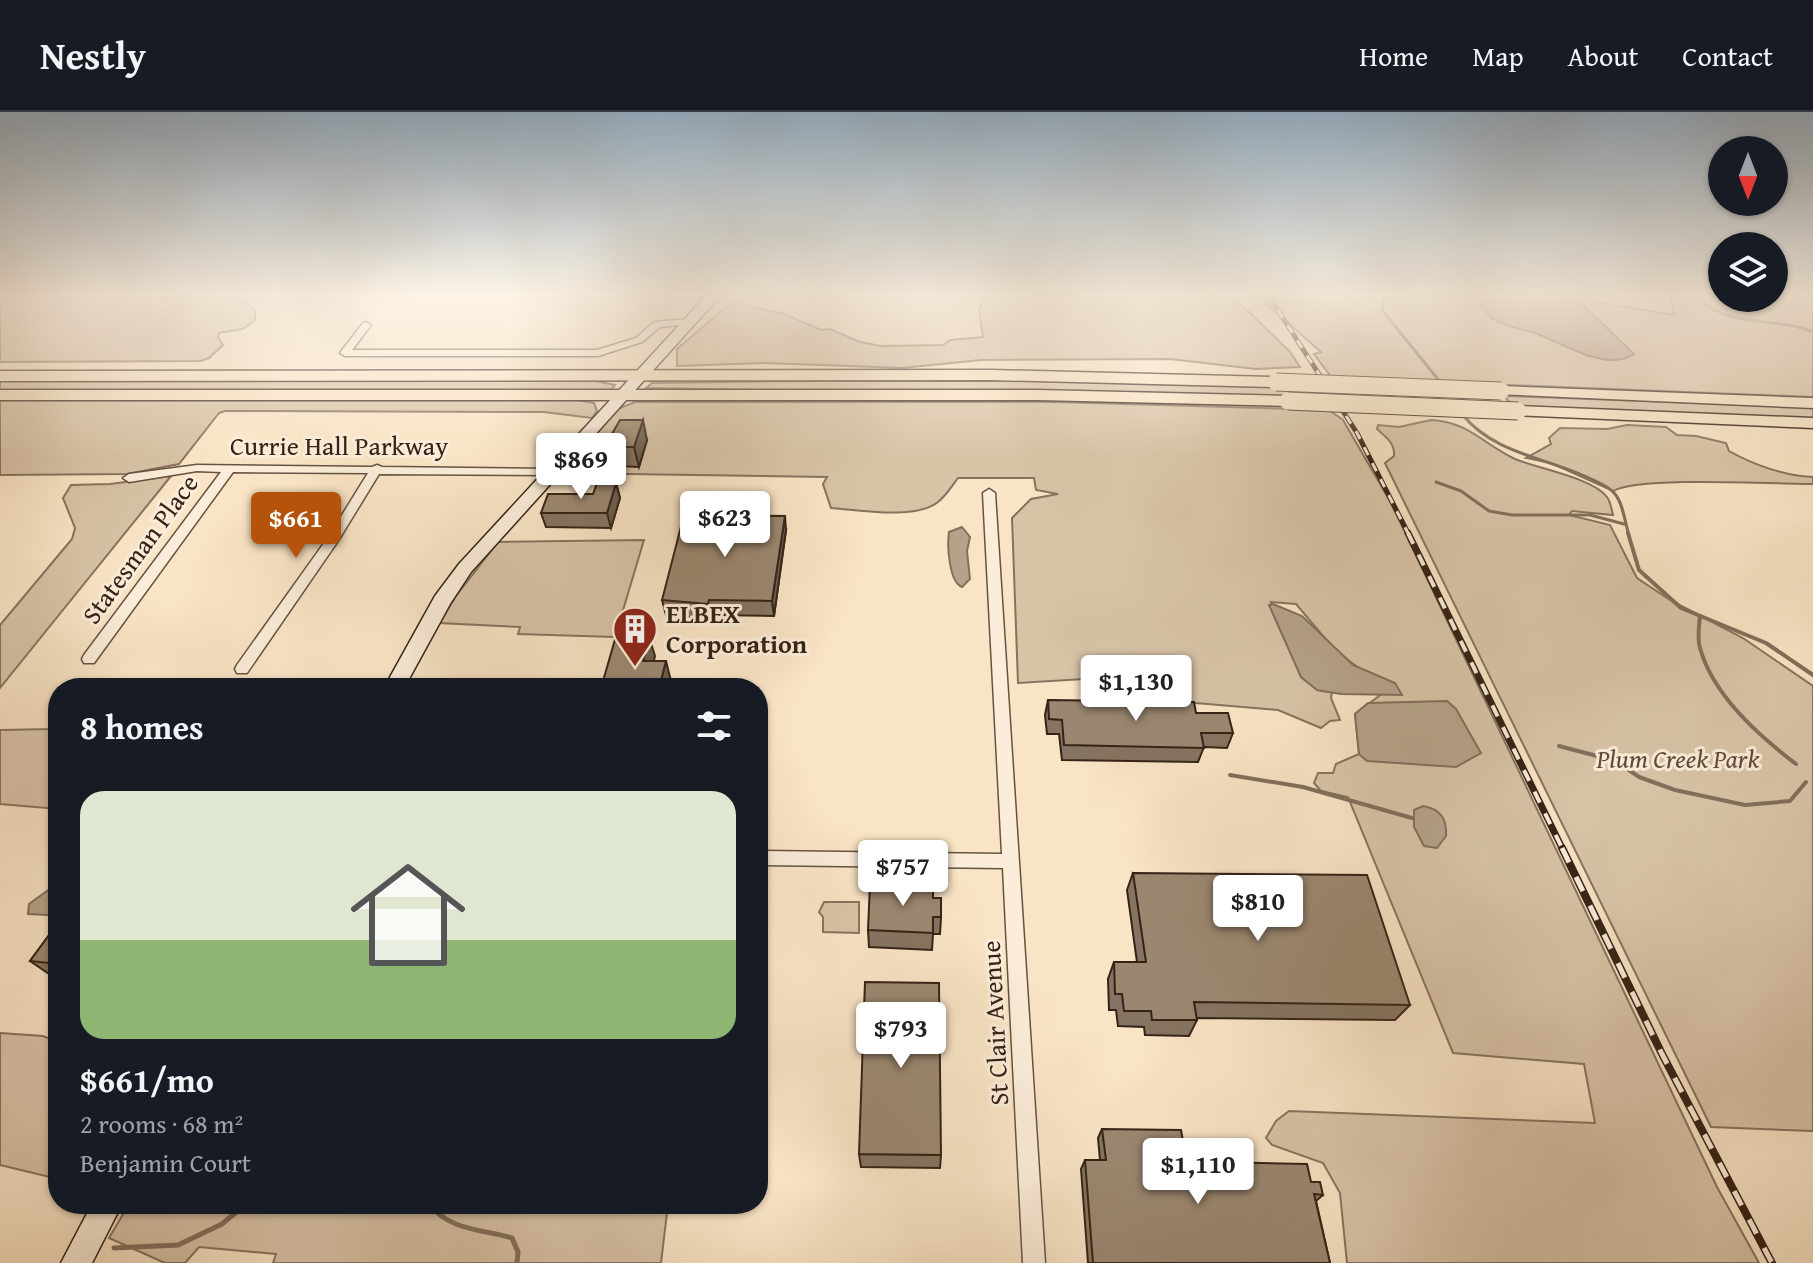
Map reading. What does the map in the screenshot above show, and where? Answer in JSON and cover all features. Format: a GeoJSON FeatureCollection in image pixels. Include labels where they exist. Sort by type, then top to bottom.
{"type":"FeatureCollection","features":[{"type":"Feature","properties":{"kind":"main road"},"geometry":{"type":"LineString","coordinates":[[0,376],[992,375],[1276,382],[1813,403]]}},
{"type":"Feature","properties":{"kind":"main road"},"geometry":{"type":"LineString","coordinates":[[0,395],[1038,395],[1288,401],[1813,423]]}},
{"type":"Feature","properties":{"kind":"street"},"geometry":{"type":"LineString","coordinates":[[348,349],[345,353],[598,353],[612,349]]}},
{"type":"Feature","properties":{"kind":"street"},"geometry":{"type":"LineString","coordinates":[[400,678],[454,582],[665,349]]}},
{"type":"Feature","properties":{"kind":"street","name":"Currie Hall Parkway"},"geometry":{"type":"LineString","coordinates":[[129,478],[179,468],[551,472]]}},
{"type":"Feature","properties":{"kind":"street","name":"Statesman Place"},"geometry":{"type":"LineString","coordinates":[[89,659],[230,468]]}},
{"type":"Feature","properties":{"kind":"street"},"geometry":{"type":"LineString","coordinates":[[242,669],[334,538],[377,468]]}},
{"type":"Feature","properties":{"kind":"street","name":"St Clair Avenue"},"geometry":{"type":"LineString","coordinates":[[989,493],[1034,1263]]}},
{"type":"Feature","properties":{"kind":"street"},"geometry":{"type":"LineString","coordinates":[[768,858],[1010,861]]}},
{"type":"Feature","properties":{"kind":"street"},"geometry":{"type":"LineString","coordinates":[[76,1263],[103,1214]]}},
{"type":"Feature","properties":{"kind":"green space"},"geometry":{"type":"Polygon","coordinates":[[[0,349],[219,349],[200,361],[0,362],[0,349]]]}},
{"type":"Feature","properties":{"kind":"green space"},"geometry":{"type":"Polygon","coordinates":[[[677,349],[1287,349],[1300,367],[1256,369],[1170,359],[981,360],[902,368],[765,363],[677,366],[677,349]]]}},
{"type":"Feature","properties":{"kind":"green space"},"geometry":{"type":"Polygon","coordinates":[[[1317,349],[1813,349],[1813,397],[1332,378],[1314,354],[1321,352],[1317,349]]]}},
{"type":"Feature","properties":{"kind":"green space"},"geometry":{"type":"Polygon","coordinates":[[[0,380],[555,380],[615,385],[611,390],[0,392],[0,380]]]}},
{"type":"Feature","properties":{"kind":"green space"},"geometry":{"type":"Polygon","coordinates":[[[1139,381],[1321,388],[1327,399],[646,388],[652,383],[1139,381]]]}},
{"type":"Feature","properties":{"kind":"green space"},"geometry":{"type":"Polygon","coordinates":[[[1504,396],[1813,407],[1813,418],[1514,407],[1504,396]]]}},
{"type":"Feature","properties":{"kind":"green space"},"geometry":{"type":"Polygon","coordinates":[[[0,400],[576,400],[594,403],[597,411],[592,418],[544,412],[225,411],[219,413],[179,464],[127,474],[0,475],[0,400]]]}},
{"type":"Feature","properties":{"kind":"green space"},"geometry":{"type":"Polygon","coordinates":[[[635,402],[1054,402],[1329,410],[1343,420],[1391,503],[1717,1187],[1759,1263],[1347,1263],[1340,1193],[1323,1163],[1272,1145],[1266,1138],[1276,1121],[1289,1111],[1595,1123],[1584,1064],[1453,1053],[1348,797],[1321,791],[1314,783],[1318,773],[1333,773],[1336,764],[1359,754],[1355,714],[1387,690],[1334,649],[1296,604],[1271,602],[1291,639],[1301,677],[1321,691],[1332,692],[1331,698],[1340,720],[1330,721],[1321,728],[1278,710],[1184,702],[1146,690],[1117,693],[1101,678],[1018,683],[1012,518],[1031,499],[1058,494],[1036,490],[1034,478],[958,478],[941,500],[928,508],[886,512],[831,508],[823,484],[827,477],[558,473],[615,410],[635,402]]]}},
{"type":"Feature","properties":{"kind":"green space","name":"Plum Creek Park"},"geometry":{"type":"Polygon","coordinates":[[[1431,420],[1456,425],[1515,459],[1577,479],[1600,490],[1608,499],[1613,515],[1572,511],[1569,515],[1610,525],[1637,578],[1670,600],[1743,638],[1813,686],[1813,1131],[1711,1127],[1385,463],[1394,456],[1394,451],[1377,429],[1378,425],[1399,427],[1431,420]]]}},
{"type":"Feature","properties":{"kind":"green space"},"geometry":{"type":"Polygon","coordinates":[[[1627,425],[1666,427],[1677,435],[1726,443],[1729,451],[1759,465],[1813,477],[1813,484],[1678,482],[1628,486],[1613,491],[1551,463],[1526,458],[1551,444],[1549,438],[1560,428],[1607,429],[1627,425]]]}},
{"type":"Feature","properties":{"kind":"green space"},"geometry":{"type":"Polygon","coordinates":[[[171,476],[0,688],[0,625],[72,539],[75,528],[63,498],[71,485],[110,484],[171,476]]]}},
{"type":"Feature","properties":{"kind":"green space"},"geometry":{"type":"Polygon","coordinates":[[[644,540],[615,637],[518,634],[520,627],[439,623],[498,542],[644,540]]]}},
{"type":"Feature","properties":{"kind":"green space"},"geometry":{"type":"Polygon","coordinates":[[[48,729],[48,808],[0,804],[0,730],[48,729]]]}},
{"type":"Feature","properties":{"kind":"green space"},"geometry":{"type":"Polygon","coordinates":[[[824,902],[859,902],[859,933],[823,932],[823,917],[819,912],[824,902]]]}},
{"type":"Feature","properties":{"kind":"green space"},"geometry":{"type":"Polygon","coordinates":[[[0,1033],[43,1036],[48,1038],[48,1177],[0,1165],[0,1033]]]}},
{"type":"Feature","properties":{"kind":"green space"},"geometry":{"type":"Polygon","coordinates":[[[123,1214],[667,1214],[661,1263],[273,1263],[276,1254],[199,1247],[185,1263],[165,1263],[109,1238],[123,1214]]]}},
{"type":"Feature","properties":{"kind":"shaded area"},"geometry":{"type":"Polygon","coordinates":[[[1572,349],[1628,349],[1634,354],[1612,360],[1572,349]]]}},
{"type":"Feature","properties":{"kind":"shaded area"},"geometry":{"type":"Polygon","coordinates":[[[962,527],[970,537],[967,551],[970,579],[962,587],[954,578],[948,546],[949,532],[962,527]]]}},
{"type":"Feature","properties":{"kind":"shaded area"},"geometry":{"type":"Polygon","coordinates":[[[1269,605],[1302,616],[1353,665],[1395,683],[1402,695],[1341,694],[1317,690],[1301,677],[1269,605]]]}},
{"type":"Feature","properties":{"kind":"shaded area"},"geometry":{"type":"Polygon","coordinates":[[[1447,701],[1456,709],[1481,753],[1456,767],[1367,761],[1359,754],[1355,714],[1368,703],[1447,701]]]}},
{"type":"Feature","properties":{"kind":"shaded area"},"geometry":{"type":"Polygon","coordinates":[[[1423,806],[1434,809],[1444,819],[1446,836],[1437,848],[1424,846],[1414,827],[1414,810],[1423,806]]]}},
{"type":"Feature","properties":{"kind":"shaded area"},"geometry":{"type":"Polygon","coordinates":[[[48,890],[48,915],[28,914],[29,904],[48,890]]]}},
{"type":"Feature","properties":{"kind":"building"},"geometry":{"type":"Polygon","coordinates":[[[620,420],[643,420],[634,447],[611,447],[614,439],[609,439],[620,420]]]}},
{"type":"Feature","properties":{"kind":"building"},"geometry":{"type":"Polygon","coordinates":[[[597,483],[616,483],[607,513],[541,513],[548,494],[593,494],[597,483]]]}},
{"type":"Feature","properties":{"kind":"building"},"geometry":{"type":"Polygon","coordinates":[[[684,515],[785,516],[772,601],[709,600],[708,604],[662,600],[684,515]]]}},
{"type":"Feature","properties":{"kind":"building"},"geometry":{"type":"Polygon","coordinates":[[[616,636],[649,637],[643,661],[666,661],[662,678],[604,678],[616,636]]]}},
{"type":"Feature","properties":{"kind":"building"},"geometry":{"type":"Polygon","coordinates":[[[1048,700],[1194,702],[1196,713],[1228,713],[1233,733],[1201,733],[1204,748],[1064,745],[1062,720],[1049,719],[1048,700]]]}},
{"type":"Feature","properties":{"kind":"building"},"geometry":{"type":"Polygon","coordinates":[[[1133,873],[1367,875],[1410,1005],[1194,1002],[1197,1020],[1152,1020],[1151,1011],[1124,1011],[1122,994],[1115,994],[1114,962],[1146,962],[1133,873]]]}},
{"type":"Feature","properties":{"kind":"building"},"geometry":{"type":"Polygon","coordinates":[[[870,884],[933,884],[933,898],[941,898],[941,917],[933,917],[933,933],[868,930],[870,884]]]}},
{"type":"Feature","properties":{"kind":"building"},"geometry":{"type":"Polygon","coordinates":[[[48,937],[48,963],[30,961],[48,937]]]}},
{"type":"Feature","properties":{"kind":"building"},"geometry":{"type":"Polygon","coordinates":[[[865,982],[939,983],[941,1155],[859,1154],[865,982]]]}},
{"type":"Feature","properties":{"kind":"building"},"geometry":{"type":"Polygon","coordinates":[[[1102,1129],[1181,1130],[1185,1152],[1218,1153],[1220,1162],[1307,1164],[1311,1182],[1320,1182],[1323,1195],[1314,1194],[1330,1263],[1093,1263],[1085,1160],[1106,1160],[1102,1129]]]}},
{"type":"Feature","properties":{"kind":"waterway"},"geometry":{"type":"LineString","coordinates":[[1413,349],[1441,383]]}},
{"type":"Feature","properties":{"kind":"waterway"},"geometry":{"type":"LineString","coordinates":[[1462,414],[1489,438],[1610,489],[1620,503],[1629,535]]}},
{"type":"Feature","properties":{"kind":"waterway"},"geometry":{"type":"LineString","coordinates":[[1436,482],[1461,491],[1489,511],[1512,515],[1590,515],[1624,524]]}},
{"type":"Feature","properties":{"kind":"waterway"},"geometry":{"type":"LineString","coordinates":[[1628,533],[1639,570],[1681,608],[1766,643],[1813,675]]}},
{"type":"Feature","properties":{"kind":"waterway"},"geometry":{"type":"LineString","coordinates":[[1700,616],[1699,644],[1715,682],[1752,727],[1796,764]]}},
{"type":"Feature","properties":{"kind":"waterway"},"geometry":{"type":"LineString","coordinates":[[1559,746],[1616,761],[1639,777],[1675,790],[1745,805],[1790,801],[1806,782]]}},
{"type":"Feature","properties":{"kind":"waterway"},"geometry":{"type":"LineString","coordinates":[[1230,775],[1303,787],[1412,818]]}},
{"type":"Feature","properties":{"kind":"waterway"},"geometry":{"type":"LineString","coordinates":[[114,1248],[178,1245],[222,1224],[234,1214]]}},
{"type":"Feature","properties":{"kind":"waterway"},"geometry":{"type":"LineString","coordinates":[[439,1214],[467,1228],[512,1238],[518,1252],[517,1263]]}},
{"type":"Feature","properties":{"kind":"railway"},"geometry":{"type":"LineString","coordinates":[[1303,349],[1357,433],[1408,534]]}},
{"type":"Feature","properties":{"kind":"railway"},"geometry":{"type":"LineString","coordinates":[[1408,534],[1563,850]]}},
{"type":"Feature","properties":{"kind":"railway"},"geometry":{"type":"LineString","coordinates":[[1562,848],[1662,1054],[1772,1263]]}},
{"type":"Feature","properties":{"kind":"place","name":"ELBEX Corporation"},"geometry":{"type":"Point","coordinates":[635,668]}}]}
